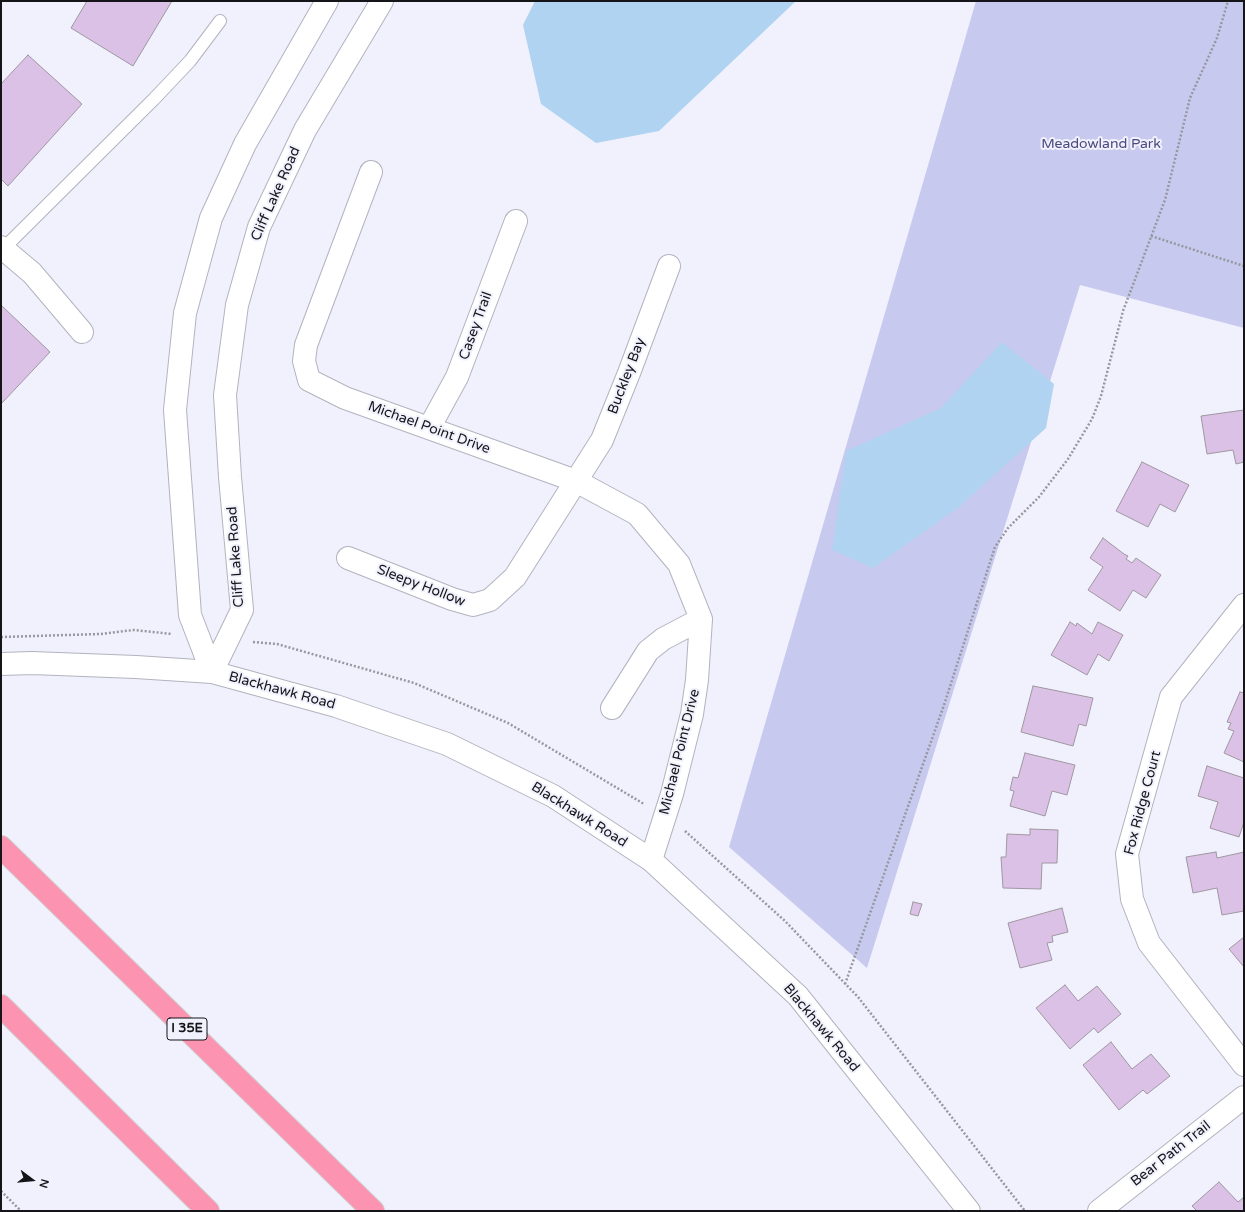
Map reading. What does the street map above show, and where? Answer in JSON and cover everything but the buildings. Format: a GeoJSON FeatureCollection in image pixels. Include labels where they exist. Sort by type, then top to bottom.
{"type":"FeatureCollection","features":[{"type":"Feature","properties":{"kind":"highway","name":"I 35E"},"geometry":{"type":"LineString","coordinates":[[1,847],[373,1211]]}},
{"type":"Feature","properties":{"kind":"highway"},"geometry":{"type":"LineString","coordinates":[[1,1006],[208,1211]]}},
{"type":"Feature","properties":{"kind":"street"},"geometry":{"type":"LineString","coordinates":[[212,672],[190,616],[175,410],[185,313],[211,218],[249,137],[327,1]]}},
{"type":"Feature","properties":{"kind":"street","name":"Cliff Lake Road"},"geometry":{"type":"LineString","coordinates":[[212,672],[242,610],[230,477],[225,395],[236,305],[259,227],[304,130],[382,1]]}},
{"type":"Feature","properties":{"kind":"street","name":"Michael Point Drive"},"geometry":{"type":"LineString","coordinates":[[371,172],[306,345],[304,361],[309,380],[345,398],[576,481],[637,514],[679,564],[701,619],[697,680],[692,714],[672,794],[651,860]]}},
{"type":"Feature","properties":{"kind":"street","name":"Casey Trail"},"geometry":{"type":"LineString","coordinates":[[429,428],[457,377],[516,221]]}},
{"type":"Feature","properties":{"kind":"street"},"geometry":{"type":"LineString","coordinates":[[2,248],[32,273],[82,332]]}},
{"type":"Feature","properties":{"kind":"street","name":"Buckley Bay"},"geometry":{"type":"LineString","coordinates":[[576,481],[602,440],[669,266]]}},
{"type":"Feature","properties":{"kind":"street","name":"Sleepy Hollow"},"geometry":{"type":"LineString","coordinates":[[348,558],[452,599],[473,605],[490,600],[515,577],[576,481]]}},
{"type":"Feature","properties":{"kind":"street","name":"Fox Ridge Court"},"geometry":{"type":"LineString","coordinates":[[1244,605],[1171,697],[1127,854],[1132,899],[1150,943],[1244,1065]]}},
{"type":"Feature","properties":{"kind":"street"},"geometry":{"type":"LineString","coordinates":[[612,708],[648,651],[663,639],[701,619]]}},
{"type":"Feature","properties":{"kind":"street","name":"Blackhawk Road"},"geometry":{"type":"LineString","coordinates":[[1,664],[136,667],[212,672],[336,706],[447,744],[552,796],[651,860],[798,996],[969,1211]]}},
{"type":"Feature","properties":{"kind":"street","name":"Bear Path Trail"},"geometry":{"type":"LineString","coordinates":[[1099,1211],[1244,1096]]}},
{"type":"Feature","properties":{"kind":"lane"},"geometry":{"type":"LineString","coordinates":[[2,248],[154,99],[190,61],[220,21]]}},
{"type":"Feature","properties":{"kind":"path"},"geometry":{"type":"LineString","coordinates":[[1025,1211],[858,998],[845,984],[944,705],[995,547],[1008,528],[1039,496],[1068,459],[1092,419],[1101,396],[1123,311],[1165,200],[1190,98],[1217,38],[1228,1]]}},
{"type":"Feature","properties":{"kind":"path"},"geometry":{"type":"LineString","coordinates":[[1151,236],[1244,266]]}},
{"type":"Feature","properties":{"kind":"path"},"geometry":{"type":"LineString","coordinates":[[1,637],[100,634],[134,630],[198,637]]}},
{"type":"Feature","properties":{"kind":"path"},"geometry":{"type":"LineString","coordinates":[[227,640],[277,644]]}},
{"type":"Feature","properties":{"kind":"path"},"geometry":{"type":"LineString","coordinates":[[1,1191],[21,1211]]}},
{"type":"Feature","properties":{"kind":"green space","name":"Meadowland Park"},"geometry":{"type":"Polygon","coordinates":[[[976,1],[1244,1],[1244,328],[1080,285],[867,968],[729,847],[976,1]]]}},
{"type":"Feature","properties":{"kind":"shaded area"},"geometry":{"type":"Polygon","coordinates":[[[535,1],[796,1],[659,131],[596,143],[541,104],[523,25],[535,1]]]}},
{"type":"Feature","properties":{"kind":"shaded area"},"geometry":{"type":"Polygon","coordinates":[[[1002,342],[1054,384],[1046,428],[959,507],[873,568],[832,550],[846,451],[941,408],[1002,342]]]}}]}
